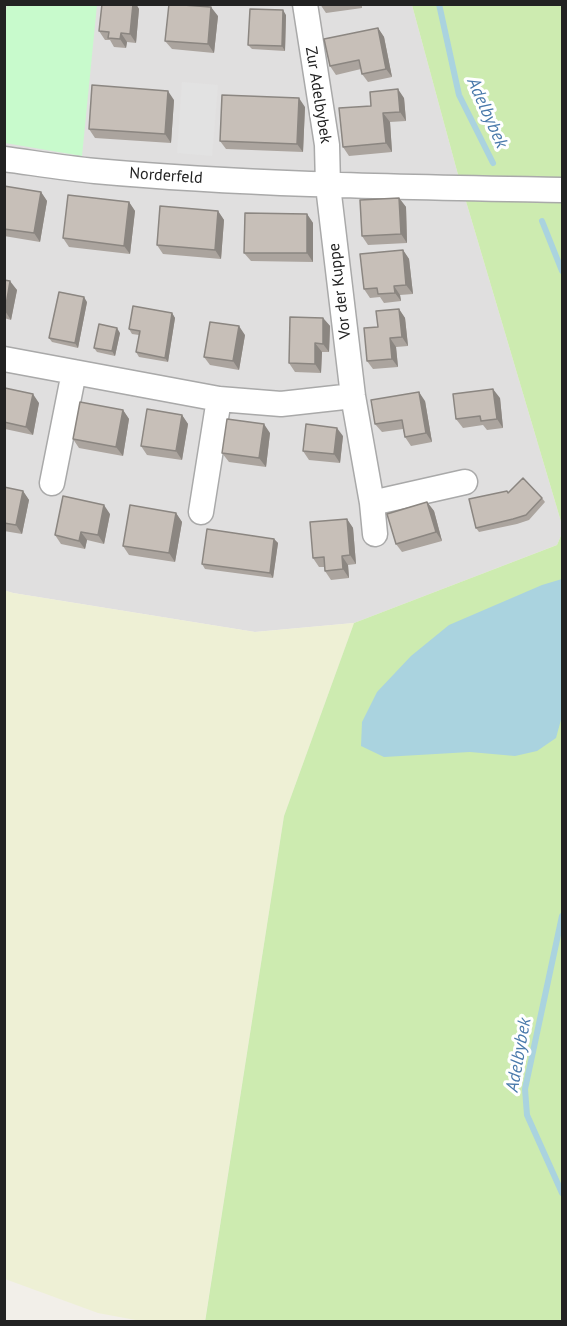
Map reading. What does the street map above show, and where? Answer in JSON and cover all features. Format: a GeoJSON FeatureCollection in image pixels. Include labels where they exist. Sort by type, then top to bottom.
{"type":"FeatureCollection","features":[{"type":"Feature","properties":{"kind":"street","name":"Zur Adelbybek"},"geometry":{"type":"LineString","coordinates":[[305,4],[327,145],[328,186]]}},
{"type":"Feature","properties":{"kind":"street","name":"Norderfeld"},"geometry":{"type":"LineString","coordinates":[[4,159],[93,171],[202,179],[328,186],[562,190]]}},
{"type":"Feature","properties":{"kind":"street","name":"Vor der Kuppe"},"geometry":{"type":"LineString","coordinates":[[328,186],[353,396],[372,503],[375,534]]}},
{"type":"Feature","properties":{"kind":"street"},"geometry":{"type":"LineString","coordinates":[[4,359],[219,399],[281,404],[353,396]]}},
{"type":"Feature","properties":{"kind":"street"},"geometry":{"type":"LineString","coordinates":[[52,483],[74,372]]}},
{"type":"Feature","properties":{"kind":"street"},"geometry":{"type":"LineString","coordinates":[[201,512],[219,399]]}},
{"type":"Feature","properties":{"kind":"street"},"geometry":{"type":"LineString","coordinates":[[372,503],[465,482]]}},
{"type":"Feature","properties":{"kind":"shaded area"},"geometry":{"type":"Polygon","coordinates":[[[4,5],[412,5],[457,171],[562,525],[562,533],[557,545],[354,623],[255,632],[5,591],[4,5]]]}},
{"type":"Feature","properties":{"kind":"shaded area"},"geometry":{"type":"Polygon","coordinates":[[[182,82],[218,85],[212,156],[177,153],[182,82]]]}},
{"type":"Feature","properties":{"kind":"green space"},"geometry":{"type":"Polygon","coordinates":[[[7,5],[97,5],[82,156],[5,143],[4,22],[7,5]]]}},
{"type":"Feature","properties":{"kind":"green space"},"geometry":{"type":"Polygon","coordinates":[[[412,5],[562,5],[562,525],[457,171],[412,5]]]}},
{"type":"Feature","properties":{"kind":"green space"},"geometry":{"type":"Polygon","coordinates":[[[562,533],[562,1321],[205,1322],[284,816],[354,623],[557,545],[562,533]]]}},
{"type":"Feature","properties":{"kind":"green space"},"geometry":{"type":"Polygon","coordinates":[[[4,590],[255,632],[354,623],[284,816],[205,1321],[141,1321],[98,1313],[5,1279],[4,590]]]}},
{"type":"Feature","properties":{"kind":"water"},"geometry":{"type":"Polygon","coordinates":[[[562,579],[562,716],[556,738],[537,751],[515,756],[470,752],[384,757],[361,746],[362,722],[377,692],[411,656],[449,625],[542,585],[562,579]]]}},
{"type":"Feature","properties":{"kind":"building"},"geometry":{"type":"Polygon","coordinates":[[[102,4],[133,4],[130,34],[121,33],[120,39],[108,38],[109,32],[99,31],[102,4]]]}},
{"type":"Feature","properties":{"kind":"building"},"geometry":{"type":"Polygon","coordinates":[[[169,4],[211,7],[208,44],[165,41],[169,4]]]}},
{"type":"Feature","properties":{"kind":"building"},"geometry":{"type":"Polygon","coordinates":[[[250,9],[283,10],[282,46],[248,45],[250,9]]]}},
{"type":"Feature","properties":{"kind":"building"},"geometry":{"type":"Polygon","coordinates":[[[378,28],[386,69],[362,74],[359,60],[330,66],[324,39],[378,28]]]}},
{"type":"Feature","properties":{"kind":"building"},"geometry":{"type":"Polygon","coordinates":[[[92,85],[168,91],[165,134],[89,129],[92,85]]]}},
{"type":"Feature","properties":{"kind":"building"},"geometry":{"type":"Polygon","coordinates":[[[398,89],[400,112],[383,113],[386,143],[343,147],[339,108],[371,106],[370,92],[398,89]]]}},
{"type":"Feature","properties":{"kind":"building"},"geometry":{"type":"Polygon","coordinates":[[[222,95],[299,98],[297,144],[220,141],[222,95]]]}},
{"type":"Feature","properties":{"kind":"building"},"geometry":{"type":"Polygon","coordinates":[[[4,186],[41,192],[34,233],[4,229],[4,186]]]}},
{"type":"Feature","properties":{"kind":"building"},"geometry":{"type":"Polygon","coordinates":[[[68,195],[129,202],[124,246],[63,238],[68,195]]]}},
{"type":"Feature","properties":{"kind":"building"},"geometry":{"type":"Polygon","coordinates":[[[399,198],[401,234],[362,236],[360,200],[399,198]]]}},
{"type":"Feature","properties":{"kind":"building"},"geometry":{"type":"Polygon","coordinates":[[[160,206],[218,211],[215,250],[157,245],[160,206]]]}},
{"type":"Feature","properties":{"kind":"building"},"geometry":{"type":"Polygon","coordinates":[[[245,213],[307,214],[307,253],[244,253],[245,213]]]}},
{"type":"Feature","properties":{"kind":"building"},"geometry":{"type":"Polygon","coordinates":[[[403,250],[406,285],[394,286],[395,293],[378,294],[377,288],[364,289],[360,254],[403,250]]]}},
{"type":"Feature","properties":{"kind":"building"},"geometry":{"type":"Polygon","coordinates":[[[4,280],[10,281],[5,311],[4,311],[4,280]]]}},
{"type":"Feature","properties":{"kind":"building"},"geometry":{"type":"Polygon","coordinates":[[[59,292],[84,297],[75,343],[49,338],[59,292]]]}},
{"type":"Feature","properties":{"kind":"building"},"geometry":{"type":"Polygon","coordinates":[[[133,306],[172,313],[165,358],[136,352],[140,331],[129,329],[133,306]]]}},
{"type":"Feature","properties":{"kind":"building"},"geometry":{"type":"Polygon","coordinates":[[[399,309],[402,337],[390,338],[392,359],[367,361],[364,328],[378,327],[376,311],[399,309]]]}},
{"type":"Feature","properties":{"kind":"building"},"geometry":{"type":"Polygon","coordinates":[[[290,317],[323,318],[323,344],[315,343],[315,364],[289,363],[290,317]]]}},
{"type":"Feature","properties":{"kind":"building"},"geometry":{"type":"Polygon","coordinates":[[[210,322],[239,326],[233,361],[204,357],[210,322]]]}},
{"type":"Feature","properties":{"kind":"building"},"geometry":{"type":"Polygon","coordinates":[[[99,324],[117,328],[112,351],[94,348],[99,324]]]}},
{"type":"Feature","properties":{"kind":"building"},"geometry":{"type":"Polygon","coordinates":[[[5,388],[33,394],[26,427],[4,422],[5,388]]]}},
{"type":"Feature","properties":{"kind":"building"},"geometry":{"type":"Polygon","coordinates":[[[493,389],[497,419],[481,421],[480,416],[456,419],[453,394],[493,389]]]}},
{"type":"Feature","properties":{"kind":"building"},"geometry":{"type":"Polygon","coordinates":[[[419,392],[426,433],[405,437],[402,420],[375,424],[371,400],[419,392]]]}},
{"type":"Feature","properties":{"kind":"building"},"geometry":{"type":"Polygon","coordinates":[[[80,402],[123,410],[116,447],[73,439],[80,402]]]}},
{"type":"Feature","properties":{"kind":"building"},"geometry":{"type":"Polygon","coordinates":[[[147,409],[182,415],[176,451],[141,446],[147,409]]]}},
{"type":"Feature","properties":{"kind":"building"},"geometry":{"type":"Polygon","coordinates":[[[227,419],[264,424],[259,458],[222,453],[227,419]]]}},
{"type":"Feature","properties":{"kind":"building"},"geometry":{"type":"Polygon","coordinates":[[[306,424],[337,428],[334,454],[303,451],[306,424]]]}},
{"type":"Feature","properties":{"kind":"building"},"geometry":{"type":"Polygon","coordinates":[[[523,478],[542,498],[526,515],[476,528],[469,499],[507,491],[508,493],[523,478]]]}},
{"type":"Feature","properties":{"kind":"building"},"geometry":{"type":"Polygon","coordinates":[[[4,487],[23,491],[16,525],[4,523],[4,487]]]}},
{"type":"Feature","properties":{"kind":"building"},"geometry":{"type":"Polygon","coordinates":[[[63,496],[104,505],[98,535],[81,532],[79,541],[55,535],[63,496]]]}},
{"type":"Feature","properties":{"kind":"building"},"geometry":{"type":"Polygon","coordinates":[[[427,502],[436,532],[396,544],[387,514],[427,502]]]}},
{"type":"Feature","properties":{"kind":"building"},"geometry":{"type":"Polygon","coordinates":[[[130,505],[176,513],[169,553],[123,546],[130,505]]]}},
{"type":"Feature","properties":{"kind":"building"},"geometry":{"type":"Polygon","coordinates":[[[347,519],[350,555],[342,556],[343,569],[325,571],[324,557],[313,558],[310,522],[347,519]]]}},
{"type":"Feature","properties":{"kind":"building"},"geometry":{"type":"Polygon","coordinates":[[[207,529],[274,539],[270,573],[202,564],[207,529]]]}},
{"type":"Feature","properties":{"kind":"waterway","name":"Adelbybek"},"geometry":{"type":"LineString","coordinates":[[439,4],[459,95],[493,163]]}},
{"type":"Feature","properties":{"kind":"waterway","name":"Adelbybek"},"geometry":{"type":"LineString","coordinates":[[542,221],[562,271]]}},
{"type":"Feature","properties":{"kind":"waterway","name":"Adelbybek"},"geometry":{"type":"LineString","coordinates":[[562,916],[525,1089],[527,1115],[562,1193]]}}]}
